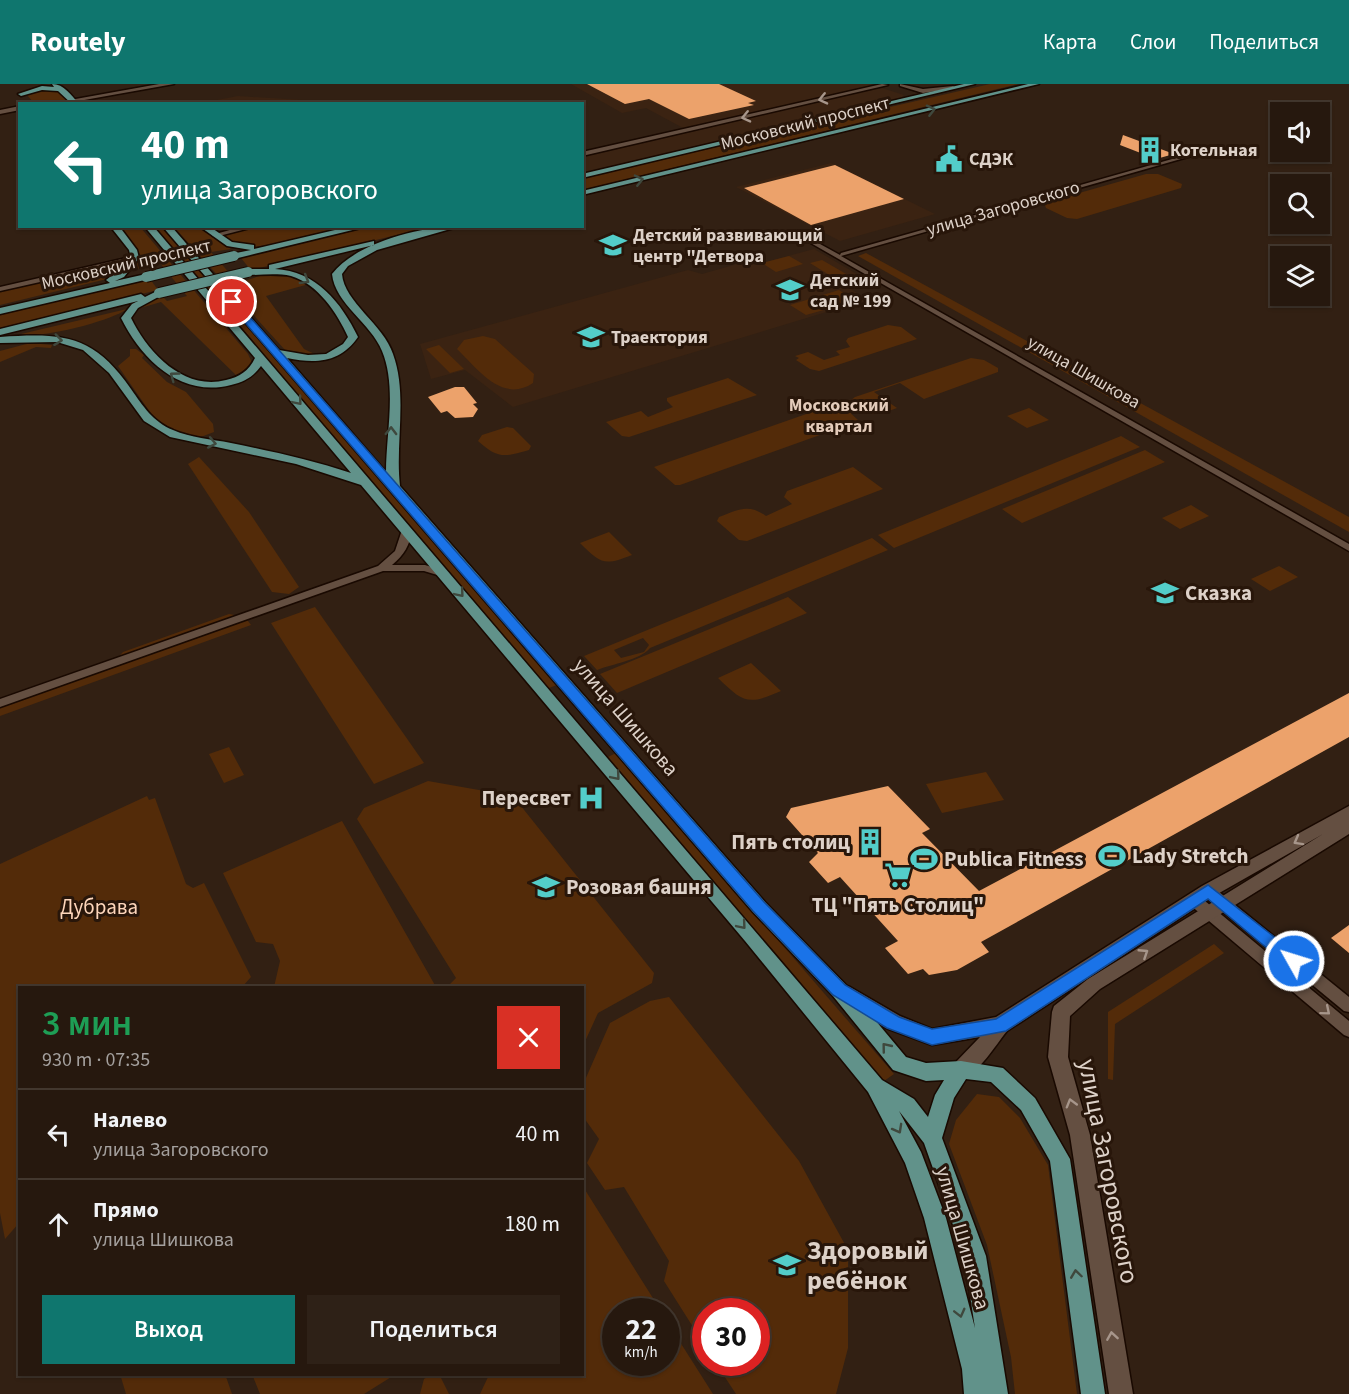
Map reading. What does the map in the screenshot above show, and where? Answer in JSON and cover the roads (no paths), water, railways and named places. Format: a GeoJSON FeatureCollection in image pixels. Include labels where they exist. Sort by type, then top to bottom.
{"type":"FeatureCollection","features":[{"type":"Feature","properties":{"kind":"main road"},"geometry":{"type":"LineString","coordinates":[[18,84],[25,102]]}},
{"type":"Feature","properties":{"kind":"main road","name":"Московский проспект"},"geometry":{"type":"LineString","coordinates":[[584,176],[972,84]]}},
{"type":"Feature","properties":{"kind":"main road","name":"Московский проспект"},"geometry":{"type":"LineString","coordinates":[[584,194],[1036,84]]}},
{"type":"Feature","properties":{"kind":"main road"},"geometry":{"type":"LineString","coordinates":[[21,94],[58,86],[75,102]]}},
{"type":"Feature","properties":{"kind":"main road"},"geometry":{"type":"LineString","coordinates":[[61,296],[121,275],[135,258],[133,250],[116,228]]}},
{"type":"Feature","properties":{"kind":"main road","name":"улица Шишкова"},"geometry":{"type":"LineString","coordinates":[[150,228],[597,754],[875,1086],[914,1159],[935,1218],[974,1369],[976,1394]]}},
{"type":"Feature","properties":{"kind":"main road","name":"улица Шишкова"},"geometry":{"type":"LineString","coordinates":[[168,228],[759,907],[839,990],[900,1065],[926,1072],[961,1070],[996,1074],[1028,1104],[1060,1159],[1093,1394]]}},
{"type":"Feature","properties":{"kind":"main road"},"geometry":{"type":"LineString","coordinates":[[206,228],[230,244],[243,248],[307,240]]}},
{"type":"Feature","properties":{"kind":"main road","name":"Московский проспект"},"geometry":{"type":"LineString","coordinates":[[0,311],[357,228]]}},
{"type":"Feature","properties":{"kind":"main road","name":"Московский проспект"},"geometry":{"type":"LineString","coordinates":[[0,332],[434,228]]}},
{"type":"Feature","properties":{"kind":"main road"},"geometry":{"type":"LineString","coordinates":[[394,489],[390,469],[393,376],[389,357],[382,342],[338,286],[337,274],[345,264],[375,249],[451,228]]}},
{"type":"Feature","properties":{"kind":"main road"},"geometry":{"type":"LineString","coordinates":[[248,272],[287,273],[304,278],[332,305],[353,337],[344,350],[320,359],[301,359],[276,352]]}},
{"type":"Feature","properties":{"kind":"main road"},"geometry":{"type":"LineString","coordinates":[[159,293],[135,306],[126,318],[141,342],[177,379],[195,385],[208,386],[231,382],[254,370],[260,357]]}},
{"type":"Feature","properties":{"kind":"main road"},"geometry":{"type":"LineString","coordinates":[[0,340],[50,339],[84,345],[106,363],[146,418],[158,428],[200,441],[315,463],[368,484]]}},
{"type":"Feature","properties":{"kind":"main road"},"geometry":{"type":"LineString","coordinates":[[547,695],[567,687]]}},
{"type":"Feature","properties":{"kind":"main road"},"geometry":{"type":"LineString","coordinates":[[597,754],[618,745]]}},
{"type":"Feature","properties":{"kind":"main road","name":"улица Шишкова"},"geometry":{"type":"LineString","coordinates":[[961,1070],[945,1095],[932,1138],[975,1256],[996,1394]]}},
{"type":"Feature","properties":{"kind":"main road"},"geometry":{"type":"LineString","coordinates":[[875,1086],[907,1105],[932,1138]]}},
{"type":"Feature","properties":{"kind":"street"},"geometry":{"type":"LineString","coordinates":[[75,102],[171,84]]}},
{"type":"Feature","properties":{"kind":"street"},"geometry":{"type":"LineString","coordinates":[[584,154],[884,85],[905,94],[897,101]]}},
{"type":"Feature","properties":{"kind":"street"},"geometry":{"type":"LineString","coordinates":[[899,85],[923,91],[953,88]]}},
{"type":"Feature","properties":{"kind":"street"},"geometry":{"type":"LineString","coordinates":[[0,114],[18,110]]}},
{"type":"Feature","properties":{"kind":"street","name":"улица Загоровского"},"geometry":{"type":"LineString","coordinates":[[843,254],[1220,147]]}},
{"type":"Feature","properties":{"kind":"street"},"geometry":{"type":"LineString","coordinates":[[215,235],[246,228]]}},
{"type":"Feature","properties":{"kind":"street","name":"улица Шишкова"},"geometry":{"type":"LineString","coordinates":[[1349,539],[843,254],[801,233],[1349,548]]}},
{"type":"Feature","properties":{"kind":"street"},"geometry":{"type":"LineString","coordinates":[[0,289],[135,258]]}},
{"type":"Feature","properties":{"kind":"street"},"geometry":{"type":"LineString","coordinates":[[0,703],[382,568],[398,556],[406,544],[407,530]]}},
{"type":"Feature","properties":{"kind":"street"},"geometry":{"type":"LineString","coordinates":[[382,568],[425,568],[444,574]]}},
{"type":"Feature","properties":{"kind":"street","name":"улица Загоровского"},"geometry":{"type":"LineString","coordinates":[[839,990],[893,1023],[932,1037],[1000,1025],[1208,902],[1349,812]]}},
{"type":"Feature","properties":{"kind":"street","name":"улица Загоровского"},"geometry":{"type":"LineString","coordinates":[[1121,1394],[1080,1135],[1058,1057],[1062,1012],[1094,984],[1208,902],[1349,826]]}},
{"type":"Feature","properties":{"kind":"street"},"geometry":{"type":"LineString","coordinates":[[1208,902],[1349,1006]]}},
{"type":"Feature","properties":{"kind":"street"},"geometry":{"type":"LineString","coordinates":[[1208,902],[1349,1030]]}},
{"type":"Feature","properties":{"kind":"street"},"geometry":{"type":"LineString","coordinates":[[961,1070],[979,1053],[1000,1025]]}},
{"type":"Feature","properties":{"kind":"place","name":"Котельная"},"geometry":{"type":"Point","coordinates":[1150,150]}},
{"type":"Feature","properties":{"kind":"place","name":"СДЭК"},"geometry":{"type":"Point","coordinates":[949,159]}},
{"type":"Feature","properties":{"kind":"place","name":"Детский развивающий центр \"Детвора"},"geometry":{"type":"Point","coordinates":[613,245]}},
{"type":"Feature","properties":{"kind":"place","name":"Детский сад № 199"},"geometry":{"type":"Point","coordinates":[790,290]}},
{"type":"Feature","properties":{"kind":"place","name":"Траектория"},"geometry":{"type":"Point","coordinates":[591,337]}},
{"type":"Feature","properties":{"kind":"place","name":"Сказка"},"geometry":{"type":"Point","coordinates":[1165,593]}},
{"type":"Feature","properties":{"kind":"place","name":"Пересвет"},"geometry":{"type":"Point","coordinates":[591,798]}},
{"type":"Feature","properties":{"kind":"place","name":"Пять столиц"},"geometry":{"type":"Point","coordinates":[870,842]}},
{"type":"Feature","properties":{"kind":"place","name":"Lady Stretch"},"geometry":{"type":"Point","coordinates":[1112,856]}},
{"type":"Feature","properties":{"kind":"place","name":"Publica Fitness"},"geometry":{"type":"Point","coordinates":[924,859]}},
{"type":"Feature","properties":{"kind":"place","name":"ТЦ \"Пять Столиц\""},"geometry":{"type":"Point","coordinates":[898,875]}},
{"type":"Feature","properties":{"kind":"place","name":"Розовая башня"},"geometry":{"type":"Point","coordinates":[546,887]}},
{"type":"Feature","properties":{"kind":"place","name":"Здоровый ребёнок"},"geometry":{"type":"Point","coordinates":[787,1265]}},
{"type":"Feature","properties":{"kind":"district","name":"Московский квартал"},"geometry":{"type":"Point","coordinates":[839,415]}},
{"type":"Feature","properties":{"kind":"park label","name":"Дубрава"},"geometry":{"type":"Point","coordinates":[99,907]}}]}
